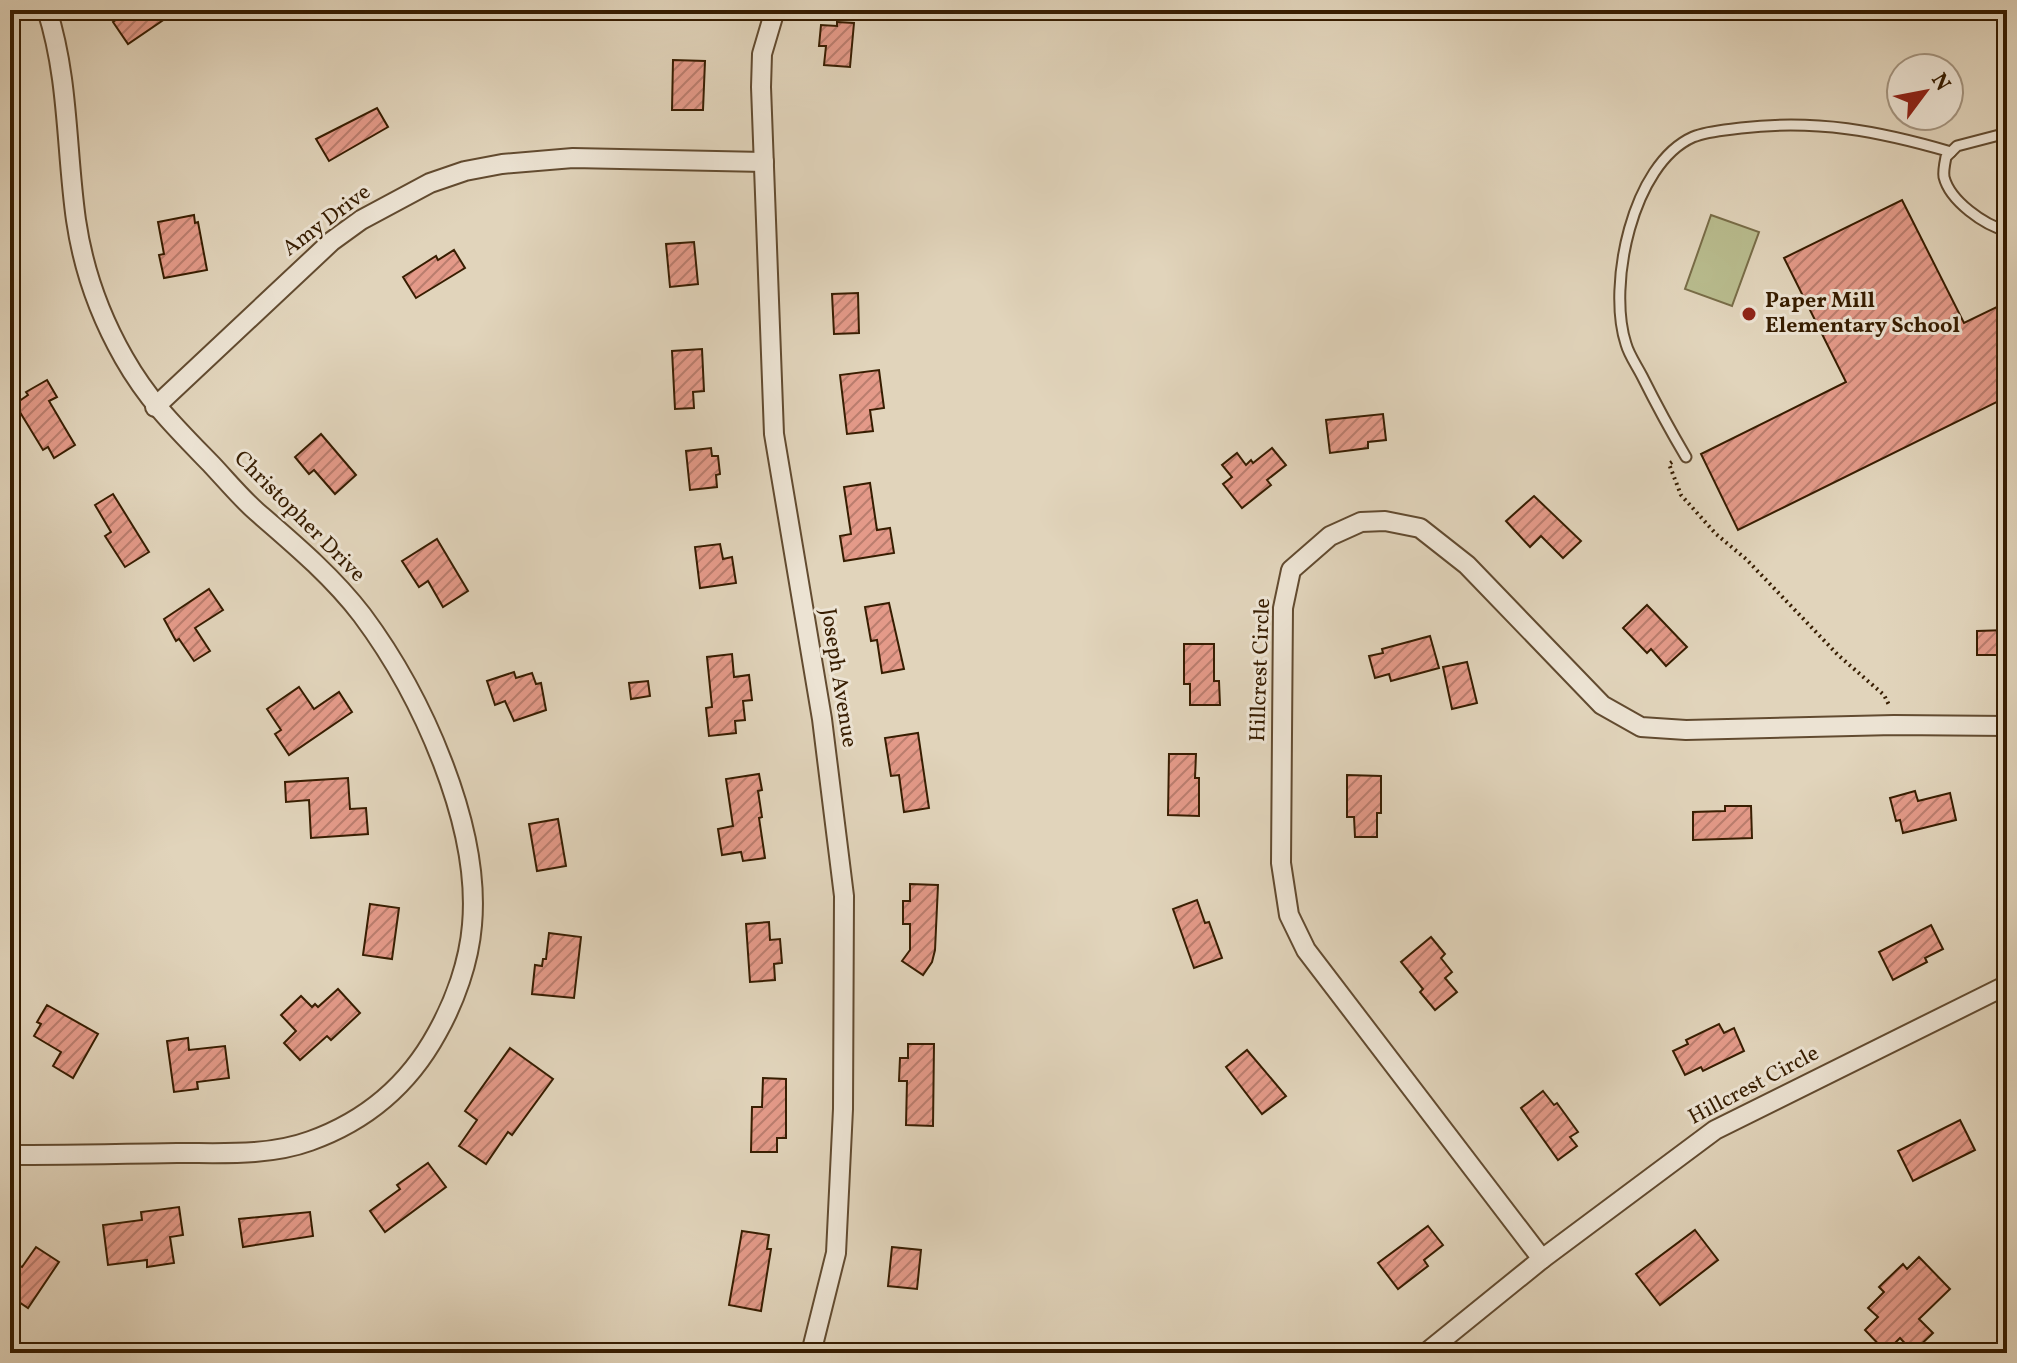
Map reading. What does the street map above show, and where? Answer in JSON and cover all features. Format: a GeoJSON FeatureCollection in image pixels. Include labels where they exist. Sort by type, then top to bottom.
{"type":"FeatureCollection","features":[{"type":"Feature","properties":{"kind":"street","name":"Christopher Drive"},"geometry":{"type":"LineString","coordinates":[[17,1155],[284,1148],[341,1128],[374,1108],[417,1066],[444,1021],[462,976],[470,944],[472,879],[453,796],[432,736],[391,660],[362,616],[319,566],[255,510],[155,407],[109,329],[96,300],[83,254],[75,207],[64,76],[47,10]]}},
{"type":"Feature","properties":{"kind":"street","name":"Joseph Avenue"},"geometry":{"type":"LineString","coordinates":[[775,10],[762,54],[774,434],[822,719],[844,896],[843,1109],[836,1253],[811,1353]]}},
{"type":"Feature","properties":{"kind":"street","name":"Amy Drive"},"geometry":{"type":"LineString","coordinates":[[155,407],[332,241],[361,220],[430,183],[465,171],[538,159],[764,162]]}},
{"type":"Feature","properties":{"kind":"street","name":"Hillcrest Circle"},"geometry":{"type":"LineString","coordinates":[[1542,1259],[1306,950],[1289,915],[1281,847],[1283,608],[1291,570],[1330,536],[1361,522],[1385,521],[1420,528],[1467,565],[1602,705],[1641,727],[1686,730],[1894,725],[2007,726]]}},
{"type":"Feature","properties":{"kind":"street","name":"Hillcrest Circle"},"geometry":{"type":"LineString","coordinates":[[1426,1353],[1542,1259],[1715,1130],[2007,985]]}},
{"type":"Feature","properties":{"kind":"lane"},"geometry":{"type":"LineString","coordinates":[[1686,457],[1625,343],[1619,299],[1621,262],[1629,226],[1644,191],[1666,158],[1693,137],[1777,124],[1848,127],[1951,152]]}},
{"type":"Feature","properties":{"kind":"lane"},"geometry":{"type":"LineString","coordinates":[[2007,133],[1957,146],[1946,157],[1944,177],[1957,199],[1973,215],[2007,231]]}},
{"type":"Feature","properties":{"kind":"path"},"geometry":{"type":"LineString","coordinates":[[1686,457],[1669,464],[1681,495],[1838,655],[1884,695],[1889,705]]}},
{"type":"Feature","properties":{"kind":"green space"},"geometry":{"type":"Polygon","coordinates":[[[1711,215],[1759,232],[1732,306],[1685,289],[1711,215]]]}},
{"type":"Feature","properties":{"kind":"building"},"geometry":{"type":"Polygon","coordinates":[[[111,10],[178,10],[128,44],[113,22],[117,19],[111,10]]]}},
{"type":"Feature","properties":{"kind":"building"},"geometry":{"type":"Polygon","coordinates":[[[837,22],[854,23],[850,67],[824,65],[826,46],[819,46],[821,25],[837,26],[837,22]]]}},
{"type":"Feature","properties":{"kind":"building"},"geometry":{"type":"Polygon","coordinates":[[[673,60],[705,61],[703,110],[672,110],[673,60]]]}},
{"type":"Feature","properties":{"kind":"building"},"geometry":{"type":"Polygon","coordinates":[[[377,108],[388,127],[329,161],[316,139],[377,108]]]}},
{"type":"Feature","properties":{"kind":"building"},"geometry":{"type":"Polygon","coordinates":[[[1902,200],[1964,323],[2007,302],[2007,397],[1738,530],[1701,454],[1846,382],[1784,258],[1902,200]]]}},
{"type":"Feature","properties":{"kind":"building"},"geometry":{"type":"Polygon","coordinates":[[[194,215],[207,270],[164,278],[159,255],[164,254],[158,222],[194,215]]]}},
{"type":"Feature","properties":{"kind":"building"},"geometry":{"type":"Polygon","coordinates":[[[694,242],[698,284],[670,287],[666,244],[694,242]]]}},
{"type":"Feature","properties":{"kind":"building"},"geometry":{"type":"Polygon","coordinates":[[[454,250],[465,268],[416,298],[403,277],[436,256],[438,260],[454,250]]]}},
{"type":"Feature","properties":{"kind":"building"},"geometry":{"type":"Polygon","coordinates":[[[858,293],[859,333],[834,334],[832,294],[858,293]]]}},
{"type":"Feature","properties":{"kind":"building"},"geometry":{"type":"Polygon","coordinates":[[[702,349],[704,391],[693,392],[694,408],[675,409],[672,351],[702,349]]]}},
{"type":"Feature","properties":{"kind":"building"},"geometry":{"type":"Polygon","coordinates":[[[879,370],[884,408],[870,410],[873,431],[847,434],[840,375],[879,370]]]}},
{"type":"Feature","properties":{"kind":"building"},"geometry":{"type":"Polygon","coordinates":[[[47,380],[57,397],[49,401],[75,445],[54,458],[48,447],[43,450],[15,404],[28,395],[26,392],[47,380]]]}},
{"type":"Feature","properties":{"kind":"building"},"geometry":{"type":"Polygon","coordinates":[[[1383,414],[1386,440],[1368,442],[1368,448],[1330,453],[1326,420],[1383,414]]]}},
{"type":"Feature","properties":{"kind":"building"},"geometry":{"type":"Polygon","coordinates":[[[321,434],[356,475],[335,494],[314,470],[309,474],[295,457],[321,434]]]}},
{"type":"Feature","properties":{"kind":"building"},"geometry":{"type":"Polygon","coordinates":[[[711,448],[712,456],[718,456],[720,474],[716,475],[717,487],[690,490],[686,451],[711,448]]]}},
{"type":"Feature","properties":{"kind":"building"},"geometry":{"type":"Polygon","coordinates":[[[1272,448],[1286,465],[1267,480],[1271,485],[1242,508],[1223,484],[1232,477],[1222,465],[1237,453],[1246,465],[1251,460],[1253,463],[1272,448]]]}},
{"type":"Feature","properties":{"kind":"building"},"geometry":{"type":"Polygon","coordinates":[[[870,483],[877,530],[890,528],[894,553],[844,561],[840,536],[851,534],[844,487],[870,483]]]}},
{"type":"Feature","properties":{"kind":"building"},"geometry":{"type":"Polygon","coordinates":[[[113,494],[149,552],[125,567],[105,536],[111,532],[95,505],[113,494]]]}},
{"type":"Feature","properties":{"kind":"building"},"geometry":{"type":"Polygon","coordinates":[[[1534,496],[1581,541],[1563,558],[1541,536],[1530,547],[1506,521],[1534,496]]]}},
{"type":"Feature","properties":{"kind":"building"},"geometry":{"type":"Polygon","coordinates":[[[437,539],[468,591],[443,607],[428,581],[419,587],[402,561],[437,539]]]}},
{"type":"Feature","properties":{"kind":"building"},"geometry":{"type":"Polygon","coordinates":[[[720,544],[723,559],[732,557],[736,583],[700,588],[695,547],[720,544]]]}},
{"type":"Feature","properties":{"kind":"building"},"geometry":{"type":"Polygon","coordinates":[[[209,589],[223,610],[195,628],[210,651],[194,661],[179,639],[176,641],[164,619],[209,589]]]}},
{"type":"Feature","properties":{"kind":"building"},"geometry":{"type":"Polygon","coordinates":[[[889,603],[904,669],[882,673],[877,640],[871,641],[865,607],[889,603]]]}},
{"type":"Feature","properties":{"kind":"building"},"geometry":{"type":"Polygon","coordinates":[[[1647,605],[1687,647],[1666,666],[1651,649],[1647,653],[1623,628],[1647,605]]]}},
{"type":"Feature","properties":{"kind":"building"},"geometry":{"type":"Polygon","coordinates":[[[2007,630],[2007,655],[1977,655],[1977,631],[2007,630]]]}},
{"type":"Feature","properties":{"kind":"building"},"geometry":{"type":"Polygon","coordinates":[[[1430,636],[1439,668],[1391,681],[1389,674],[1375,678],[1369,656],[1383,653],[1382,649],[1430,636]]]}},
{"type":"Feature","properties":{"kind":"building"},"geometry":{"type":"Polygon","coordinates":[[[1184,644],[1214,644],[1214,681],[1219,681],[1220,705],[1190,705],[1190,684],[1184,684],[1184,644]]]}},
{"type":"Feature","properties":{"kind":"building"},"geometry":{"type":"Polygon","coordinates":[[[732,654],[734,677],[749,675],[752,700],[743,701],[745,720],[735,721],[736,733],[709,736],[706,708],[712,707],[707,657],[732,654]]]}},
{"type":"Feature","properties":{"kind":"building"},"geometry":{"type":"Polygon","coordinates":[[[1467,662],[1477,703],[1452,709],[1443,667],[1467,662]]]}},
{"type":"Feature","properties":{"kind":"building"},"geometry":{"type":"Polygon","coordinates":[[[514,672],[516,678],[532,673],[536,684],[541,683],[546,710],[514,721],[505,701],[495,705],[487,681],[514,672]]]}},
{"type":"Feature","properties":{"kind":"building"},"geometry":{"type":"Polygon","coordinates":[[[648,681],[650,696],[631,699],[629,683],[648,681]]]}},
{"type":"Feature","properties":{"kind":"building"},"geometry":{"type":"Polygon","coordinates":[[[299,687],[314,709],[339,692],[352,712],[289,755],[275,734],[281,730],[267,709],[299,687]]]}},
{"type":"Feature","properties":{"kind":"building"},"geometry":{"type":"Polygon","coordinates":[[[918,733],[929,808],[904,812],[899,775],[891,776],[885,738],[918,733]]]}},
{"type":"Feature","properties":{"kind":"building"},"geometry":{"type":"Polygon","coordinates":[[[1169,754],[1196,754],[1199,816],[1168,815],[1169,754]]]}},
{"type":"Feature","properties":{"kind":"building"},"geometry":{"type":"Polygon","coordinates":[[[759,774],[762,817],[759,818],[765,858],[743,861],[741,852],[722,855],[718,829],[733,826],[726,779],[759,774]]]}},
{"type":"Feature","properties":{"kind":"building"},"geometry":{"type":"Polygon","coordinates":[[[1347,775],[1381,776],[1381,813],[1377,813],[1377,837],[1355,837],[1354,817],[1347,817],[1347,775]]]}},
{"type":"Feature","properties":{"kind":"building"},"geometry":{"type":"Polygon","coordinates":[[[348,778],[350,809],[366,808],[368,834],[311,838],[309,800],[286,802],[285,782],[348,778]]]}},
{"type":"Feature","properties":{"kind":"building"},"geometry":{"type":"Polygon","coordinates":[[[1915,791],[1918,801],[1950,793],[1956,820],[1903,833],[1890,798],[1915,791]]]}},
{"type":"Feature","properties":{"kind":"building"},"geometry":{"type":"Polygon","coordinates":[[[1725,806],[1751,806],[1752,838],[1693,840],[1693,812],[1725,811],[1725,806]]]}},
{"type":"Feature","properties":{"kind":"building"},"geometry":{"type":"Polygon","coordinates":[[[558,819],[566,866],[537,871],[529,824],[558,819]]]}},
{"type":"Feature","properties":{"kind":"building"},"geometry":{"type":"Polygon","coordinates":[[[910,884],[938,885],[935,950],[932,962],[923,975],[902,961],[910,950],[910,924],[903,924],[903,901],[910,901],[910,884]]]}},
{"type":"Feature","properties":{"kind":"building"},"geometry":{"type":"Polygon","coordinates":[[[1197,900],[1222,958],[1194,968],[1173,909],[1197,900]]]}},
{"type":"Feature","properties":{"kind":"building"},"geometry":{"type":"Polygon","coordinates":[[[370,904],[399,908],[392,959],[363,955],[370,904]]]}},
{"type":"Feature","properties":{"kind":"building"},"geometry":{"type":"Polygon","coordinates":[[[769,922],[770,940],[780,939],[782,963],[774,964],[775,980],[750,982],[746,924],[769,922]]]}},
{"type":"Feature","properties":{"kind":"building"},"geometry":{"type":"Polygon","coordinates":[[[1931,925],[1943,949],[1925,958],[1927,962],[1893,980],[1879,952],[1931,925]]]}},
{"type":"Feature","properties":{"kind":"building"},"geometry":{"type":"Polygon","coordinates":[[[549,933],[581,937],[574,998],[532,994],[535,965],[542,966],[543,959],[546,959],[549,933]]]}},
{"type":"Feature","properties":{"kind":"building"},"geometry":{"type":"Polygon","coordinates":[[[1431,937],[1445,954],[1441,958],[1452,972],[1445,978],[1457,992],[1435,1010],[1401,962],[1431,937]]]}},
{"type":"Feature","properties":{"kind":"building"},"geometry":{"type":"Polygon","coordinates":[[[338,989],[360,1013],[331,1040],[327,1036],[300,1060],[284,1043],[296,1031],[281,1015],[301,996],[312,1007],[315,1004],[318,1007],[338,989]]]}},
{"type":"Feature","properties":{"kind":"building"},"geometry":{"type":"Polygon","coordinates":[[[47,1005],[98,1034],[73,1078],[53,1066],[61,1052],[34,1036],[41,1024],[37,1022],[47,1005]]]}},
{"type":"Feature","properties":{"kind":"building"},"geometry":{"type":"Polygon","coordinates":[[[1719,1024],[1724,1033],[1734,1028],[1744,1051],[1703,1071],[1701,1067],[1685,1075],[1673,1051],[1688,1044],[1686,1040],[1719,1024]]]}},
{"type":"Feature","properties":{"kind":"building"},"geometry":{"type":"Polygon","coordinates":[[[188,1038],[189,1050],[225,1046],[229,1078],[197,1082],[198,1089],[174,1092],[167,1041],[188,1038]]]}},
{"type":"Feature","properties":{"kind":"building"},"geometry":{"type":"Polygon","coordinates":[[[908,1044],[934,1044],[933,1126],[906,1125],[907,1081],[899,1081],[900,1058],[908,1058],[908,1044]]]}},
{"type":"Feature","properties":{"kind":"building"},"geometry":{"type":"Polygon","coordinates":[[[510,1048],[553,1079],[512,1135],[508,1132],[486,1164],[459,1146],[477,1120],[465,1111],[510,1048]]]}},
{"type":"Feature","properties":{"kind":"building"},"geometry":{"type":"Polygon","coordinates":[[[1247,1050],[1286,1096],[1262,1114],[1226,1067],[1247,1050]]]}},
{"type":"Feature","properties":{"kind":"building"},"geometry":{"type":"Polygon","coordinates":[[[763,1078],[786,1079],[786,1138],[777,1138],[777,1152],[751,1152],[752,1107],[762,1107],[763,1078]]]}},
{"type":"Feature","properties":{"kind":"building"},"geometry":{"type":"Polygon","coordinates":[[[1543,1091],[1554,1105],[1557,1103],[1578,1132],[1570,1137],[1577,1146],[1558,1160],[1521,1108],[1543,1091]]]}},
{"type":"Feature","properties":{"kind":"building"},"geometry":{"type":"Polygon","coordinates":[[[1960,1120],[1975,1150],[1913,1181],[1898,1151],[1960,1120]]]}},
{"type":"Feature","properties":{"kind":"building"},"geometry":{"type":"Polygon","coordinates":[[[428,1163],[446,1187],[385,1232],[370,1211],[400,1189],[397,1185],[428,1163]]]}},
{"type":"Feature","properties":{"kind":"building"},"geometry":{"type":"Polygon","coordinates":[[[179,1207],[183,1235],[170,1237],[174,1263],[147,1267],[147,1260],[108,1265],[103,1225],[142,1220],[141,1212],[179,1207]]]}},
{"type":"Feature","properties":{"kind":"building"},"geometry":{"type":"Polygon","coordinates":[[[310,1212],[313,1236],[243,1247],[239,1219],[310,1212]]]}},
{"type":"Feature","properties":{"kind":"building"},"geometry":{"type":"Polygon","coordinates":[[[1428,1226],[1443,1245],[1424,1260],[1428,1266],[1398,1289],[1378,1263],[1428,1226]]]}},
{"type":"Feature","properties":{"kind":"building"},"geometry":{"type":"Polygon","coordinates":[[[1695,1230],[1718,1260],[1660,1305],[1636,1274],[1695,1230]]]}},
{"type":"Feature","properties":{"kind":"building"},"geometry":{"type":"Polygon","coordinates":[[[742,1231],[769,1235],[767,1249],[771,1249],[761,1311],[729,1305],[742,1231]]]}},
{"type":"Feature","properties":{"kind":"building"},"geometry":{"type":"Polygon","coordinates":[[[36,1247],[59,1262],[28,1308],[10,1296],[10,1260],[22,1267],[36,1247]]]}},
{"type":"Feature","properties":{"kind":"building"},"geometry":{"type":"Polygon","coordinates":[[[892,1247],[921,1250],[917,1289],[888,1286],[892,1247]]]}},
{"type":"Feature","properties":{"kind":"building"},"geometry":{"type":"Polygon","coordinates":[[[1919,1257],[1950,1289],[1919,1319],[1933,1333],[1913,1352],[1900,1338],[1886,1352],[1865,1330],[1878,1317],[1868,1308],[1884,1292],[1879,1287],[1903,1264],[1907,1269],[1919,1257]]]}},
{"type":"Feature","properties":{"kind":"place","name":"Paper Mill Elementary School"},"geometry":{"type":"Point","coordinates":[1749,314]}}]}
